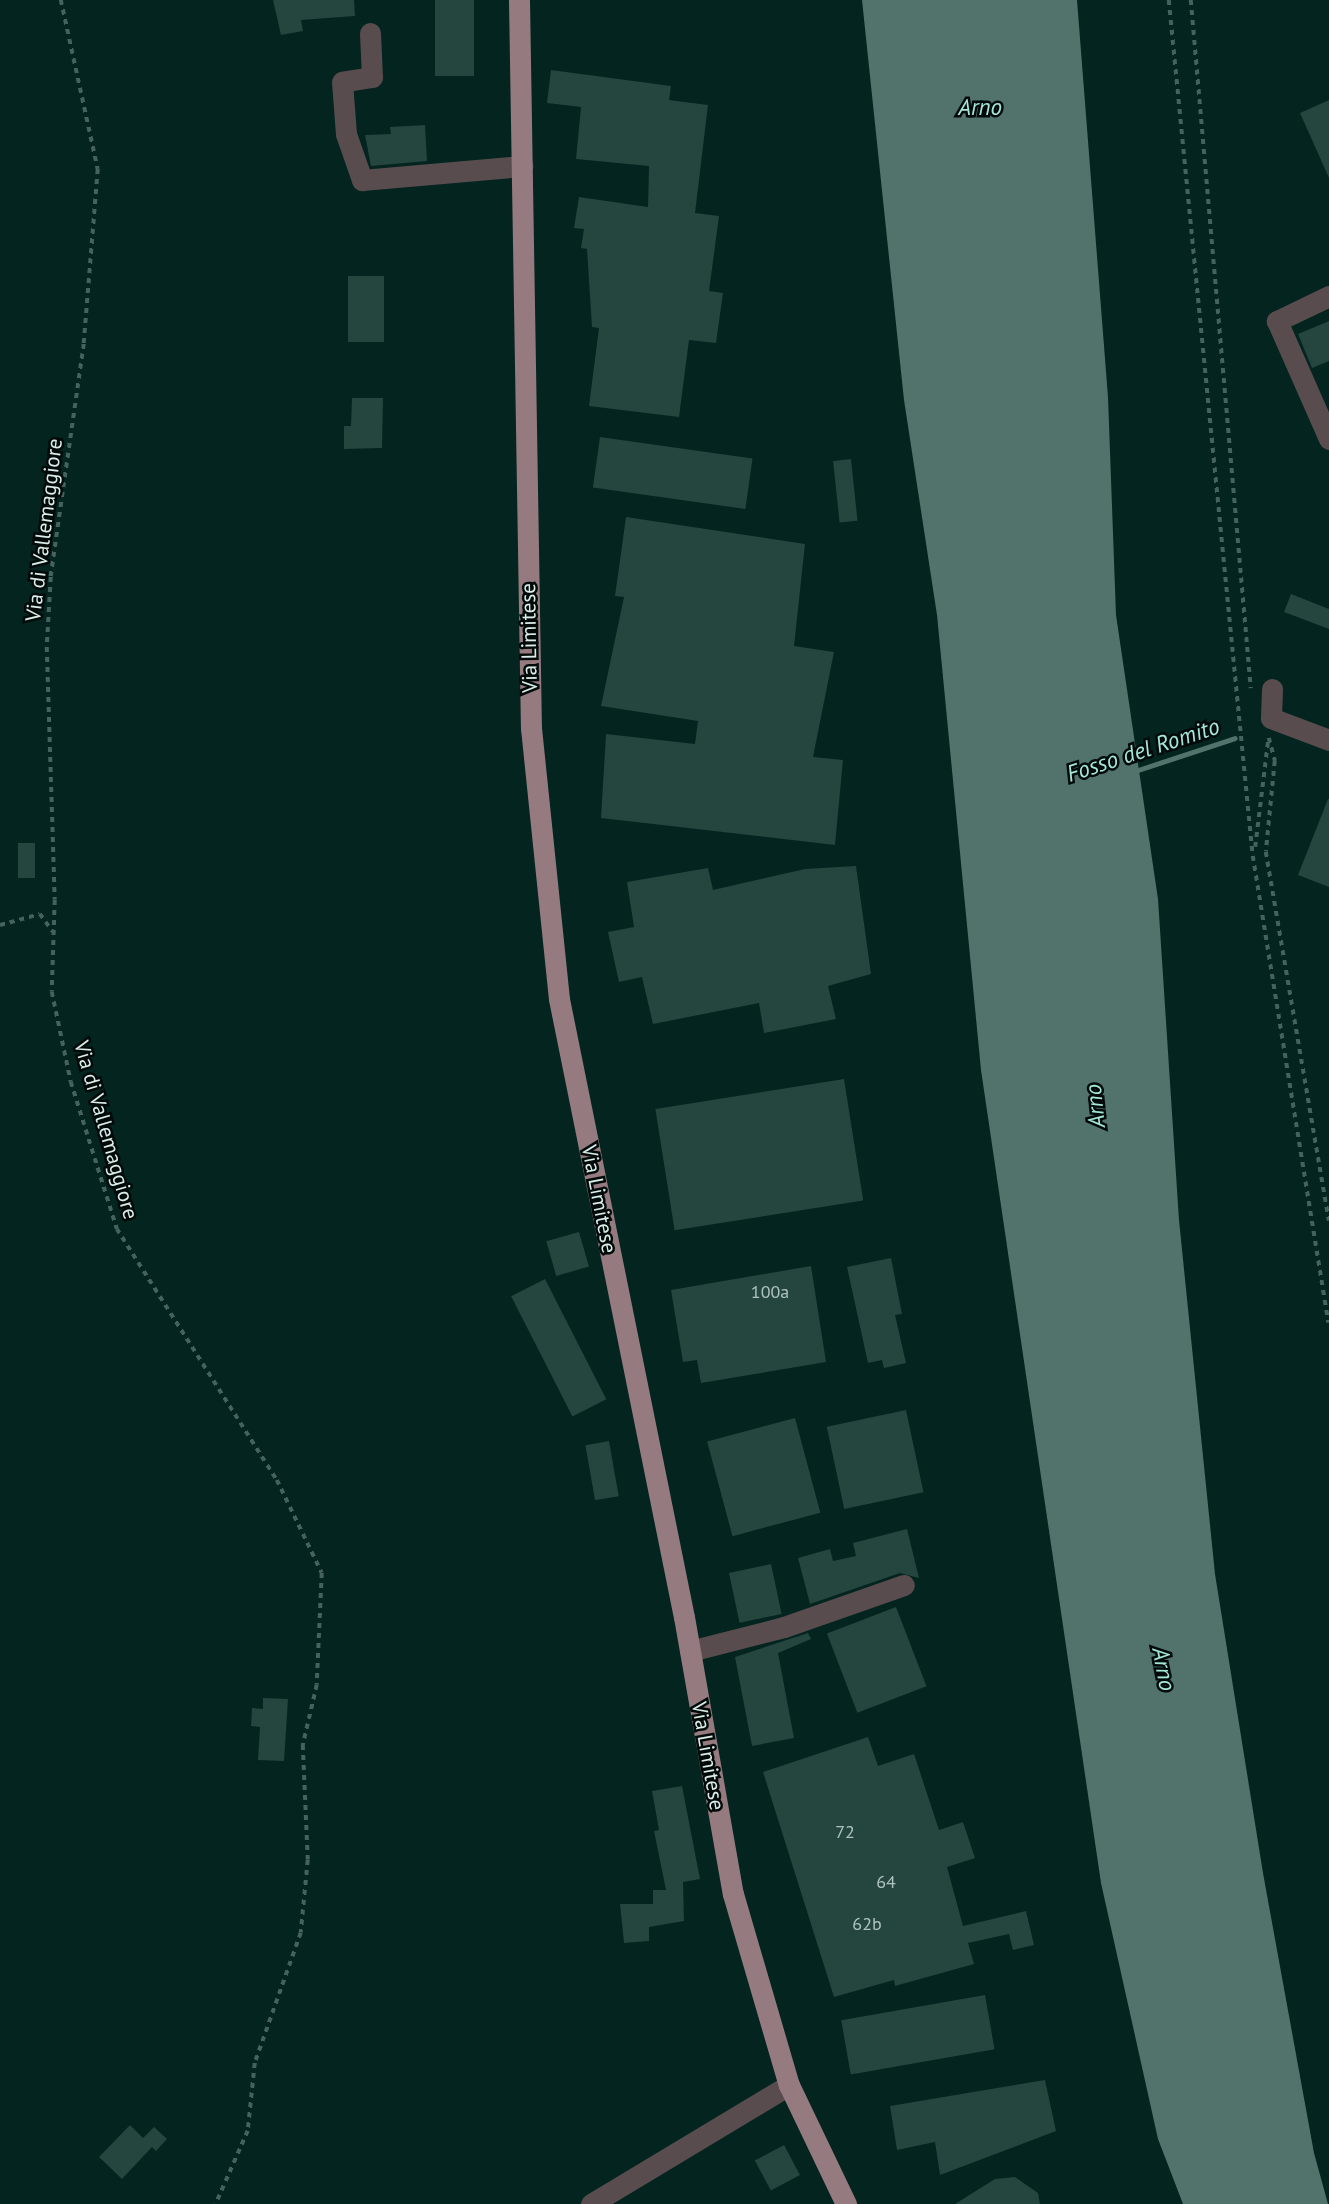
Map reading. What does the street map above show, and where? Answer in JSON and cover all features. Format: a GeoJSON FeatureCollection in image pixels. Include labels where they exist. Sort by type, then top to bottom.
{"type":"FeatureCollection","features":[{"type":"Feature","properties":{"kind":"main road","name":"Via Limitese"},"geometry":{"type":"LineString","coordinates":[[519,0],[531,728],[558,985],[690,1651],[733,1894],[789,2085],[846,2204]]}},
{"type":"Feature","properties":{"kind":"street"},"geometry":{"type":"LineString","coordinates":[[370,33],[372,77],[342,82],[345,134],[362,180],[522,166]]}},
{"type":"Feature","properties":{"kind":"street"},"geometry":{"type":"LineString","coordinates":[[1329,296],[1277,321],[1329,439]]}},
{"type":"Feature","properties":{"kind":"street"},"geometry":{"type":"LineString","coordinates":[[1272,689],[1268,727],[1329,740]]}},
{"type":"Feature","properties":{"kind":"street"},"geometry":{"type":"LineString","coordinates":[[690,1651],[784,1627],[904,1585]]}},
{"type":"Feature","properties":{"kind":"street"},"geometry":{"type":"LineString","coordinates":[[591,2204],[789,2085]]}},
{"type":"Feature","properties":{"kind":"path","name":"Via di Vallemaggiore"},"geometry":{"type":"LineString","coordinates":[[61,0],[98,169],[83,344],[50,588],[47,647],[54,933],[52,992],[71,1082],[117,1229],[277,1480],[322,1573],[317,1685],[303,1745],[308,1860],[301,1933],[254,2063],[248,2131],[216,2204]]}},
{"type":"Feature","properties":{"kind":"path"},"geometry":{"type":"LineString","coordinates":[[1169,0],[1253,856],[1329,1323]]}},
{"type":"Feature","properties":{"kind":"path"},"geometry":{"type":"LineString","coordinates":[[1191,0],[1241,603],[1253,701]]}},
{"type":"Feature","properties":{"kind":"path"},"geometry":{"type":"LineString","coordinates":[[1253,856],[1268,727]]}},
{"type":"Feature","properties":{"kind":"path"},"geometry":{"type":"LineString","coordinates":[[1268,727],[1275,761],[1266,852],[1329,1221]]}},
{"type":"Feature","properties":{"kind":"path"},"geometry":{"type":"LineString","coordinates":[[0,925],[40,914],[54,933]]}},
{"type":"Feature","properties":{"kind":"water","name":"Arno"},"geometry":{"type":"Polygon","coordinates":[[[862,0],[1077,0],[1108,397],[1116,615],[1158,899],[1179,1220],[1215,1574],[1263,1873],[1314,2153],[1328,2204],[1183,2204],[1158,2139],[1101,1883],[981,1070],[937,615],[904,400],[862,0]]]}},
{"type":"Feature","properties":{"kind":"building"},"geometry":{"type":"Polygon","coordinates":[[[273,0],[354,0],[355,16],[301,20],[303,31],[281,35],[273,0]]]}},
{"type":"Feature","properties":{"kind":"building"},"geometry":{"type":"Polygon","coordinates":[[[435,0],[474,0],[474,76],[435,76],[435,0]]]}},
{"type":"Feature","properties":{"kind":"building"},"geometry":{"type":"Polygon","coordinates":[[[551,70],[671,86],[669,100],[708,105],[695,213],[719,216],[709,291],[723,293],[716,343],[689,340],[679,417],[589,406],[599,328],[592,327],[587,249],[581,248],[584,229],[574,228],[579,197],[648,207],[649,166],[576,159],[581,107],[547,103],[551,70]]]}},
{"type":"Feature","properties":{"kind":"building"},"geometry":{"type":"Polygon","coordinates":[[[1329,100],[1329,178],[1300,113],[1329,100]]]}},
{"type":"Feature","properties":{"kind":"building"},"geometry":{"type":"Polygon","coordinates":[[[425,125],[427,161],[371,166],[365,135],[391,134],[390,127],[425,125]]]}},
{"type":"Feature","properties":{"kind":"building"},"geometry":{"type":"Polygon","coordinates":[[[348,276],[384,276],[384,342],[348,342],[348,276]]]}},
{"type":"Feature","properties":{"kind":"building"},"geometry":{"type":"Polygon","coordinates":[[[1329,321],[1329,361],[1312,368],[1298,334],[1329,321]]]}},
{"type":"Feature","properties":{"kind":"building"},"geometry":{"type":"Polygon","coordinates":[[[352,398],[383,398],[382,448],[344,449],[344,426],[351,426],[352,398]]]}},
{"type":"Feature","properties":{"kind":"building"},"geometry":{"type":"Polygon","coordinates":[[[600,437],[753,458],[745,509],[593,488],[600,437]]]}},
{"type":"Feature","properties":{"kind":"building"},"geometry":{"type":"Polygon","coordinates":[[[851,459],[857,521],[840,523],[833,461],[851,459]]]}},
{"type":"Feature","properties":{"kind":"building"},"geometry":{"type":"Polygon","coordinates":[[[626,517],[805,544],[794,646],[834,652],[813,757],[843,760],[835,845],[601,818],[606,734],[695,744],[698,721],[601,706],[624,597],[615,596],[626,517]]]}},
{"type":"Feature","properties":{"kind":"building"},"geometry":{"type":"Polygon","coordinates":[[[1291,594],[1329,609],[1329,629],[1284,612],[1291,594]]]}},
{"type":"Feature","properties":{"kind":"building"},"geometry":{"type":"Polygon","coordinates":[[[1329,799],[1329,887],[1298,875],[1329,799]]]}},
{"type":"Feature","properties":{"kind":"building"},"geometry":{"type":"Polygon","coordinates":[[[18,843],[35,843],[35,878],[18,878],[18,843]]]}},
{"type":"Feature","properties":{"kind":"building"},"geometry":{"type":"Polygon","coordinates":[[[856,866],[871,974],[828,986],[836,1019],[764,1033],[759,1003],[653,1024],[642,977],[619,982],[608,932],[634,927],[627,882],[708,868],[713,890],[805,869],[856,866]]]}},
{"type":"Feature","properties":{"kind":"building"},"geometry":{"type":"Polygon","coordinates":[[[844,1079],[863,1200],[675,1230],[655,1109],[844,1079]]]}},
{"type":"Feature","properties":{"kind":"building"},"geometry":{"type":"Polygon","coordinates":[[[579,1232],[589,1267],[556,1276],[546,1241],[579,1232]]]}},
{"type":"Feature","properties":{"kind":"building"},"geometry":{"type":"Polygon","coordinates":[[[891,1258],[902,1314],[895,1315],[906,1363],[884,1368],[882,1360],[868,1363],[847,1267],[891,1258]]]}},
{"type":"Feature","properties":{"kind":"building"},"geometry":{"type":"Polygon","coordinates":[[[811,1266],[826,1362],[701,1383],[697,1360],[683,1362],[671,1290],[811,1266]]]}},
{"type":"Feature","properties":{"kind":"building"},"geometry":{"type":"Polygon","coordinates":[[[545,1279],[606,1399],[572,1417],[511,1296],[545,1279]]]}},
{"type":"Feature","properties":{"kind":"building"},"geometry":{"type":"Polygon","coordinates":[[[906,1410],[923,1492],[844,1509],[827,1427],[906,1410]]]}},
{"type":"Feature","properties":{"kind":"building"},"geometry":{"type":"Polygon","coordinates":[[[795,1418],[820,1513],[732,1536],[707,1442],[795,1418]]]}},
{"type":"Feature","properties":{"kind":"building"},"geometry":{"type":"Polygon","coordinates":[[[609,1441],[619,1496],[595,1500],[585,1445],[609,1441]]]}},
{"type":"Feature","properties":{"kind":"building"},"geometry":{"type":"Polygon","coordinates":[[[907,1529],[919,1578],[900,1573],[810,1604],[798,1558],[830,1549],[833,1561],[856,1556],[853,1543],[907,1529]]]}},
{"type":"Feature","properties":{"kind":"building"},"geometry":{"type":"Polygon","coordinates":[[[771,1564],[782,1614],[740,1623],[729,1573],[771,1564]]]}},
{"type":"Feature","properties":{"kind":"building"},"geometry":{"type":"Polygon","coordinates":[[[896,1607],[926,1686],[857,1713],[827,1634],[896,1607]]]}},
{"type":"Feature","properties":{"kind":"building"},"geometry":{"type":"Polygon","coordinates":[[[808,1633],[811,1639],[778,1653],[794,1738],[752,1746],[735,1657],[808,1633]]]}},
{"type":"Feature","properties":{"kind":"building"},"geometry":{"type":"Polygon","coordinates":[[[263,1698],[288,1699],[284,1761],[258,1760],[260,1727],[251,1726],[252,1708],[263,1709],[263,1698]]]}},
{"type":"Feature","properties":{"kind":"building"},"geometry":{"type":"Polygon","coordinates":[[[868,1737],[878,1766],[914,1754],[939,1830],[963,1822],[975,1858],[947,1867],[963,1926],[1026,1911],[1034,1945],[1013,1950],[1009,1934],[968,1943],[974,1964],[895,1986],[894,1980],[834,1997],[763,1772],[868,1737]]]}},
{"type":"Feature","properties":{"kind":"building"},"geometry":{"type":"Polygon","coordinates":[[[682,1786],[700,1879],[683,1882],[684,1921],[649,1927],[649,1941],[624,1943],[620,1904],[653,1904],[653,1890],[666,1890],[654,1831],[659,1830],[652,1791],[682,1786]]]}},
{"type":"Feature","properties":{"kind":"building"},"geometry":{"type":"Polygon","coordinates":[[[985,1995],[995,2049],[851,2075],[841,2020],[985,1995]]]}},
{"type":"Feature","properties":{"kind":"building"},"geometry":{"type":"Polygon","coordinates":[[[1045,2080],[1056,2131],[940,2175],[935,2142],[897,2150],[890,2106],[1045,2080]]]}},
{"type":"Feature","properties":{"kind":"building"},"geometry":{"type":"Polygon","coordinates":[[[130,2125],[143,2138],[154,2127],[167,2139],[156,2151],[152,2147],[122,2179],[99,2157],[130,2125]]]}},
{"type":"Feature","properties":{"kind":"building"},"geometry":{"type":"Polygon","coordinates":[[[784,2145],[800,2175],[771,2191],[755,2160],[784,2145]]]}},
{"type":"Feature","properties":{"kind":"building"},"geometry":{"type":"Polygon","coordinates":[[[1015,2177],[1038,2193],[1040,2204],[955,2204],[995,2179],[1015,2177]]]}},
{"type":"Feature","properties":{"kind":"waterway","name":"Fosso del Romito"},"geometry":{"type":"LineString","coordinates":[[1135,771],[1235,738]]}}]}
